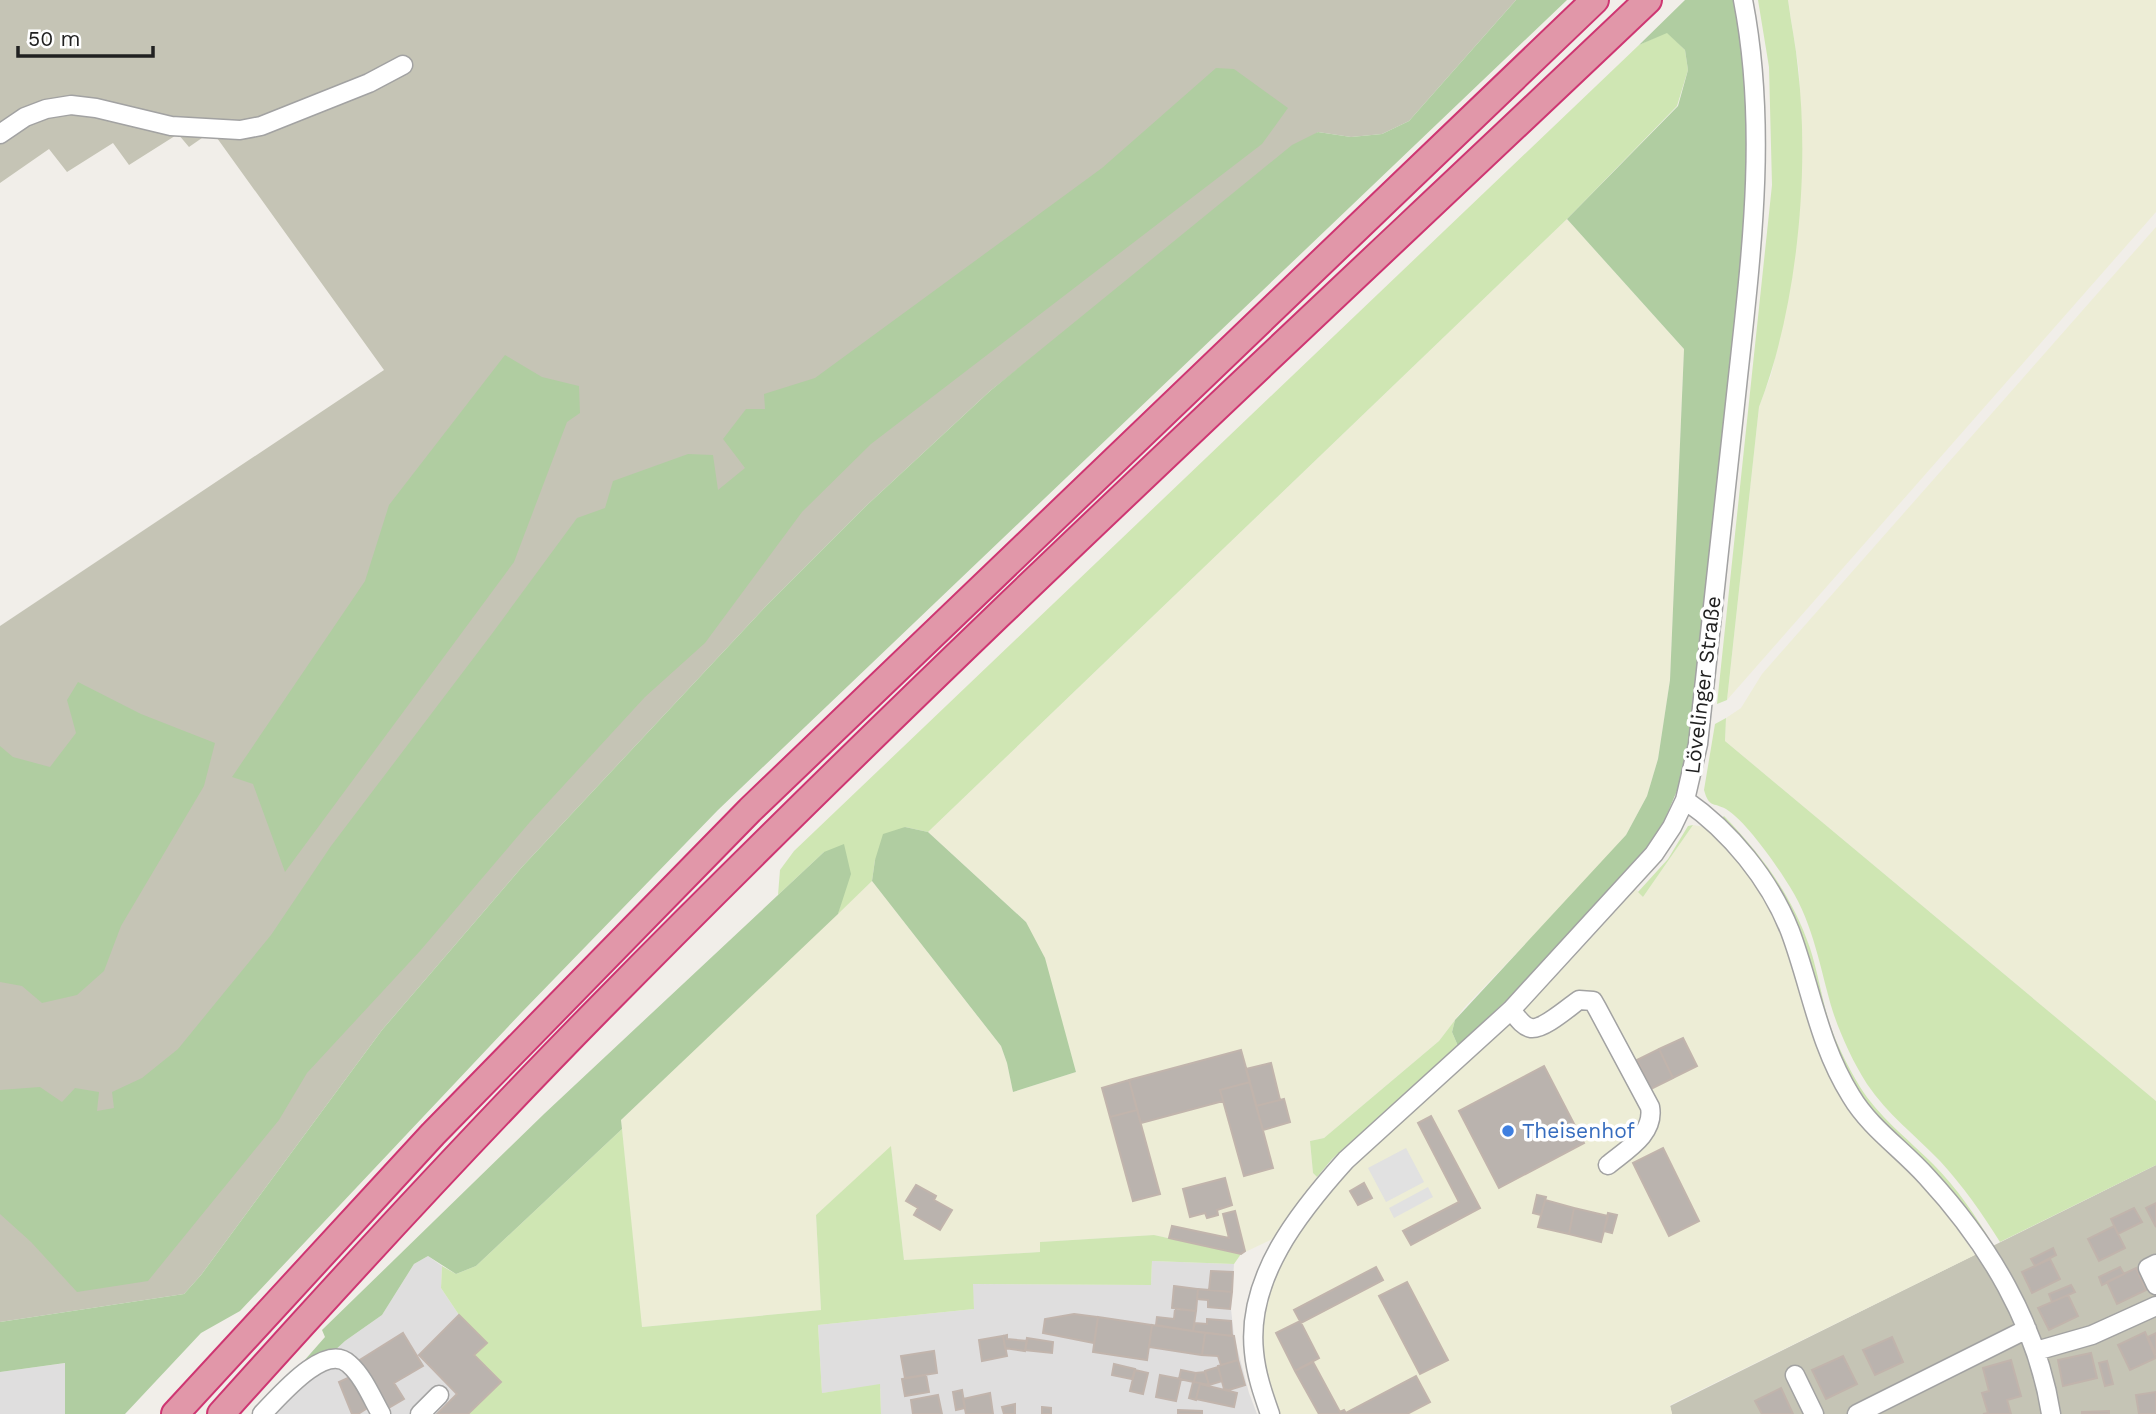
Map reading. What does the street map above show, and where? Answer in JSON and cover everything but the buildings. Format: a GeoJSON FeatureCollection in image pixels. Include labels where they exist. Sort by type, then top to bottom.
{"type":"FeatureCollection","features":[{"type":"Feature","properties":{"kind":"highway"},"geometry":{"type":"LineString","coordinates":[[175,1414],[442,1124],[750,810],[1595,0]]}},
{"type":"Feature","properties":{"kind":"highway"},"geometry":{"type":"LineString","coordinates":[[221,1414],[457,1156],[598,1009],[778,830],[936,675],[1648,0]]}},
{"type":"Feature","properties":{"kind":"street","name":"Lövelinger Straße"},"geometry":{"type":"LineString","coordinates":[[1270,1414],[1257,1370],[1253,1328],[1261,1287],[1282,1245],[1323,1185],[1346,1160],[1511,1010],[1654,854],[1672,827],[1685,800],[1698,744],[1748,280],[1756,181],[1753,67],[1743,0]]}},
{"type":"Feature","properties":{"kind":"street"},"geometry":{"type":"LineString","coordinates":[[0,134],[25,117],[46,109],[71,106],[96,108],[171,126],[240,130],[261,126],[369,83],[403,65]]}},
{"type":"Feature","properties":{"kind":"street"},"geometry":{"type":"LineString","coordinates":[[1685,800],[1735,844],[1776,901],[1790,931],[1817,1024],[1851,1097],[1872,1125],[1933,1184],[1971,1231],[2014,1300],[2036,1351],[2051,1414]]}},
{"type":"Feature","properties":{"kind":"street"},"geometry":{"type":"LineString","coordinates":[[1511,1010],[1523,1024],[1531,1028],[1541,1027],[1579,1000],[1592,1001],[1597,1008],[1650,1107],[1652,1116],[1649,1127],[1608,1165]]}},
{"type":"Feature","properties":{"kind":"street"},"geometry":{"type":"LineString","coordinates":[[2156,1264],[2148,1268],[2156,1285]]}},
{"type":"Feature","properties":{"kind":"street"},"geometry":{"type":"LineString","coordinates":[[2036,1351],[2092,1335],[2156,1306]]}},
{"type":"Feature","properties":{"kind":"street"},"geometry":{"type":"LineString","coordinates":[[1857,1414],[2027,1329]]}},
{"type":"Feature","properties":{"kind":"street"},"geometry":{"type":"LineString","coordinates":[[262,1414],[308,1370],[321,1361],[332,1358],[344,1360],[352,1366],[381,1414]]}},
{"type":"Feature","properties":{"kind":"street"},"geometry":{"type":"LineString","coordinates":[[1795,1375],[1814,1414]]}},
{"type":"Feature","properties":{"kind":"street"},"geometry":{"type":"LineString","coordinates":[[420,1414],[439,1395]]}},
{"type":"Feature","properties":{"kind":"shaded area"},"geometry":{"type":"Polygon","coordinates":[[[0,0],[1516,0],[1409,121],[1382,134],[1351,137],[1318,132],[990,391],[866,506],[767,605],[522,867],[382,1030],[201,1275],[184,1294],[0,1322],[0,626],[384,370],[212,131],[189,147],[178,134],[129,165],[113,143],[67,172],[49,149],[0,183],[0,0]]]}},
{"type":"Feature","properties":{"kind":"shaded area"},"geometry":{"type":"Polygon","coordinates":[[[1406,1148],[1424,1182],[1386,1202],[1368,1168],[1406,1148]]]}},
{"type":"Feature","properties":{"kind":"shaded area"},"geometry":{"type":"Polygon","coordinates":[[[2156,1165],[2156,1414],[1672,1414],[1670,1406],[2156,1165]]]}},
{"type":"Feature","properties":{"kind":"shaded area"},"geometry":{"type":"Polygon","coordinates":[[[1428,1187],[1433,1197],[1394,1218],[1389,1208],[1428,1187]]]}},
{"type":"Feature","properties":{"kind":"shaded area"},"geometry":{"type":"Polygon","coordinates":[[[428,1256],[442,1266],[441,1288],[459,1315],[487,1343],[475,1355],[501,1382],[468,1414],[255,1414],[303,1362],[319,1353],[333,1352],[382,1315],[414,1264],[428,1256]]]}},
{"type":"Feature","properties":{"kind":"shaded area"},"geometry":{"type":"Polygon","coordinates":[[[1152,1261],[1234,1264],[1231,1309],[1234,1336],[1257,1414],[881,1414],[880,1385],[822,1393],[818,1325],[974,1309],[972,1284],[1151,1285],[1152,1261]]]}},
{"type":"Feature","properties":{"kind":"shaded area"},"geometry":{"type":"Polygon","coordinates":[[[66,1363],[65,1414],[0,1414],[0,1372],[66,1363]]]}},
{"type":"Feature","properties":{"kind":"green space"},"geometry":{"type":"Polygon","coordinates":[[[1516,0],[1567,0],[718,810],[522,1012],[240,1311],[201,1333],[125,1414],[65,1414],[65,1363],[0,1372],[0,1322],[184,1294],[201,1275],[382,1030],[522,867],[767,605],[866,506],[990,391],[1292,145],[1318,132],[1351,137],[1382,134],[1409,121],[1516,0]]]}},
{"type":"Feature","properties":{"kind":"green space"},"geometry":{"type":"Polygon","coordinates":[[[1685,0],[1736,0],[1745,62],[1748,185],[1741,284],[1685,772],[1659,833],[1627,873],[1533,975],[1458,1046],[1452,1032],[1455,1020],[1626,835],[1647,796],[1658,759],[1670,680],[1684,349],[1567,219],[1678,106],[1688,70],[1685,50],[1667,33],[1639,45],[1685,0]]]}},
{"type":"Feature","properties":{"kind":"green space"},"geometry":{"type":"Polygon","coordinates":[[[1758,0],[1788,0],[1801,109],[1801,196],[1783,327],[1759,407],[1727,700],[1717,704],[1772,185],[1769,67],[1758,0]]]}},
{"type":"Feature","properties":{"kind":"green space"},"geometry":{"type":"Polygon","coordinates":[[[1788,0],[2156,0],[2156,212],[1727,700],[1759,407],[1771,375],[1779,341],[1799,216],[1802,152],[1799,70],[1788,0]]]}},
{"type":"Feature","properties":{"kind":"green space"},"geometry":{"type":"Polygon","coordinates":[[[1667,32],[1685,50],[1688,70],[1677,106],[1567,219],[928,832],[905,827],[875,860],[872,881],[838,914],[843,895],[824,852],[778,895],[780,870],[794,851],[1639,45],[1667,32]]]}},
{"type":"Feature","properties":{"kind":"green space"},"geometry":{"type":"Polygon","coordinates":[[[1216,68],[1234,69],[1288,108],[1262,144],[871,444],[802,512],[705,643],[645,697],[530,822],[420,951],[307,1073],[279,1120],[148,1281],[77,1292],[31,1242],[0,1214],[0,1090],[40,1087],[62,1102],[75,1088],[99,1092],[97,1111],[114,1108],[112,1092],[142,1078],[178,1049],[271,935],[331,846],[577,518],[605,508],[613,481],[688,454],[713,455],[718,490],[745,468],[723,439],[746,409],[765,409],[764,394],[815,378],[1102,168],[1216,68]]]}},
{"type":"Feature","properties":{"kind":"green space"},"geometry":{"type":"Polygon","coordinates":[[[1567,219],[1684,349],[1670,680],[1658,759],[1647,796],[1626,835],[1464,1008],[1439,1041],[1324,1138],[1310,1141],[1313,1173],[1317,1177],[1277,1237],[1241,1254],[1154,1235],[1041,1242],[1041,1252],[904,1260],[891,1147],[816,1215],[821,1310],[641,1327],[621,1120],[872,881],[1001,1046],[1013,1092],[1076,1072],[1059,1012],[1026,922],[928,832],[1567,219]]]}},
{"type":"Feature","properties":{"kind":"green space"},"geometry":{"type":"Polygon","coordinates":[[[2156,227],[2156,1101],[1725,741],[1726,718],[1741,708],[1762,674],[2156,227]]]}},
{"type":"Feature","properties":{"kind":"green space"},"geometry":{"type":"Polygon","coordinates":[[[505,355],[542,377],[579,386],[580,413],[567,422],[514,562],[285,872],[253,784],[232,777],[365,581],[389,505],[505,355]]]}},
{"type":"Feature","properties":{"kind":"green space"},"geometry":{"type":"Polygon","coordinates":[[[78,682],[141,714],[215,743],[204,786],[121,926],[104,971],[77,995],[42,1003],[22,986],[0,982],[0,746],[13,757],[50,767],[76,733],[67,700],[78,682]]]}},
{"type":"Feature","properties":{"kind":"green space"},"geometry":{"type":"Polygon","coordinates":[[[1726,718],[1725,741],[2156,1101],[2156,1165],[2000,1242],[1948,1170],[1892,1115],[1867,1084],[1836,1021],[1811,932],[1790,887],[1752,834],[1734,815],[1708,800],[1704,790],[1715,724],[1726,718]]]}},
{"type":"Feature","properties":{"kind":"green space"},"geometry":{"type":"Polygon","coordinates":[[[1724,816],[1763,861],[1794,911],[1810,948],[1833,1034],[1860,1087],[1885,1118],[1950,1183],[1987,1234],[1993,1245],[1990,1247],[1858,1093],[1824,1022],[1806,952],[1720,820],[1724,816]]]}},
{"type":"Feature","properties":{"kind":"green space"},"geometry":{"type":"Polygon","coordinates":[[[1693,825],[1705,827],[1728,850],[1751,878],[1768,906],[1783,935],[1810,1030],[1825,1067],[1845,1102],[1866,1130],[1942,1206],[1975,1255],[1670,1405],[1672,1414],[1280,1414],[1262,1353],[1264,1310],[1277,1268],[1302,1227],[1326,1193],[1358,1158],[1506,1026],[1546,987],[1636,889],[1643,897],[1693,825]]]}},
{"type":"Feature","properties":{"kind":"green space"},"geometry":{"type":"Polygon","coordinates":[[[1693,825],[1643,897],[1638,892],[1668,859],[1688,826],[1693,825]]]}},
{"type":"Feature","properties":{"kind":"green space"},"geometry":{"type":"Polygon","coordinates":[[[905,827],[928,832],[1026,922],[1045,958],[1076,1072],[1013,1092],[1001,1046],[872,881],[883,834],[905,827]]]}},
{"type":"Feature","properties":{"kind":"green space"},"geometry":{"type":"Polygon","coordinates":[[[844,844],[851,874],[838,914],[621,1120],[622,1129],[476,1266],[456,1274],[428,1256],[414,1264],[382,1315],[333,1352],[319,1353],[303,1362],[325,1337],[322,1330],[544,1114],[824,852],[844,844]]]}},
{"type":"Feature","properties":{"kind":"green space"},"geometry":{"type":"Polygon","coordinates":[[[1455,1020],[1452,1032],[1458,1046],[1332,1159],[1317,1177],[1313,1173],[1310,1141],[1324,1138],[1439,1041],[1455,1020]]]}},
{"type":"Feature","properties":{"kind":"green space"},"geometry":{"type":"Polygon","coordinates":[[[622,1129],[642,1327],[821,1310],[816,1215],[891,1146],[904,1260],[1040,1252],[1040,1242],[1154,1235],[1241,1254],[1234,1264],[1152,1261],[1151,1285],[973,1284],[974,1309],[818,1325],[822,1393],[880,1384],[881,1414],[468,1414],[500,1382],[474,1355],[486,1343],[459,1315],[441,1288],[442,1266],[456,1274],[476,1266],[622,1129]]]}},
{"type":"Feature","properties":{"kind":"place","name":"Theisenhof"},"geometry":{"type":"Point","coordinates":[1508,1131]}}]}
